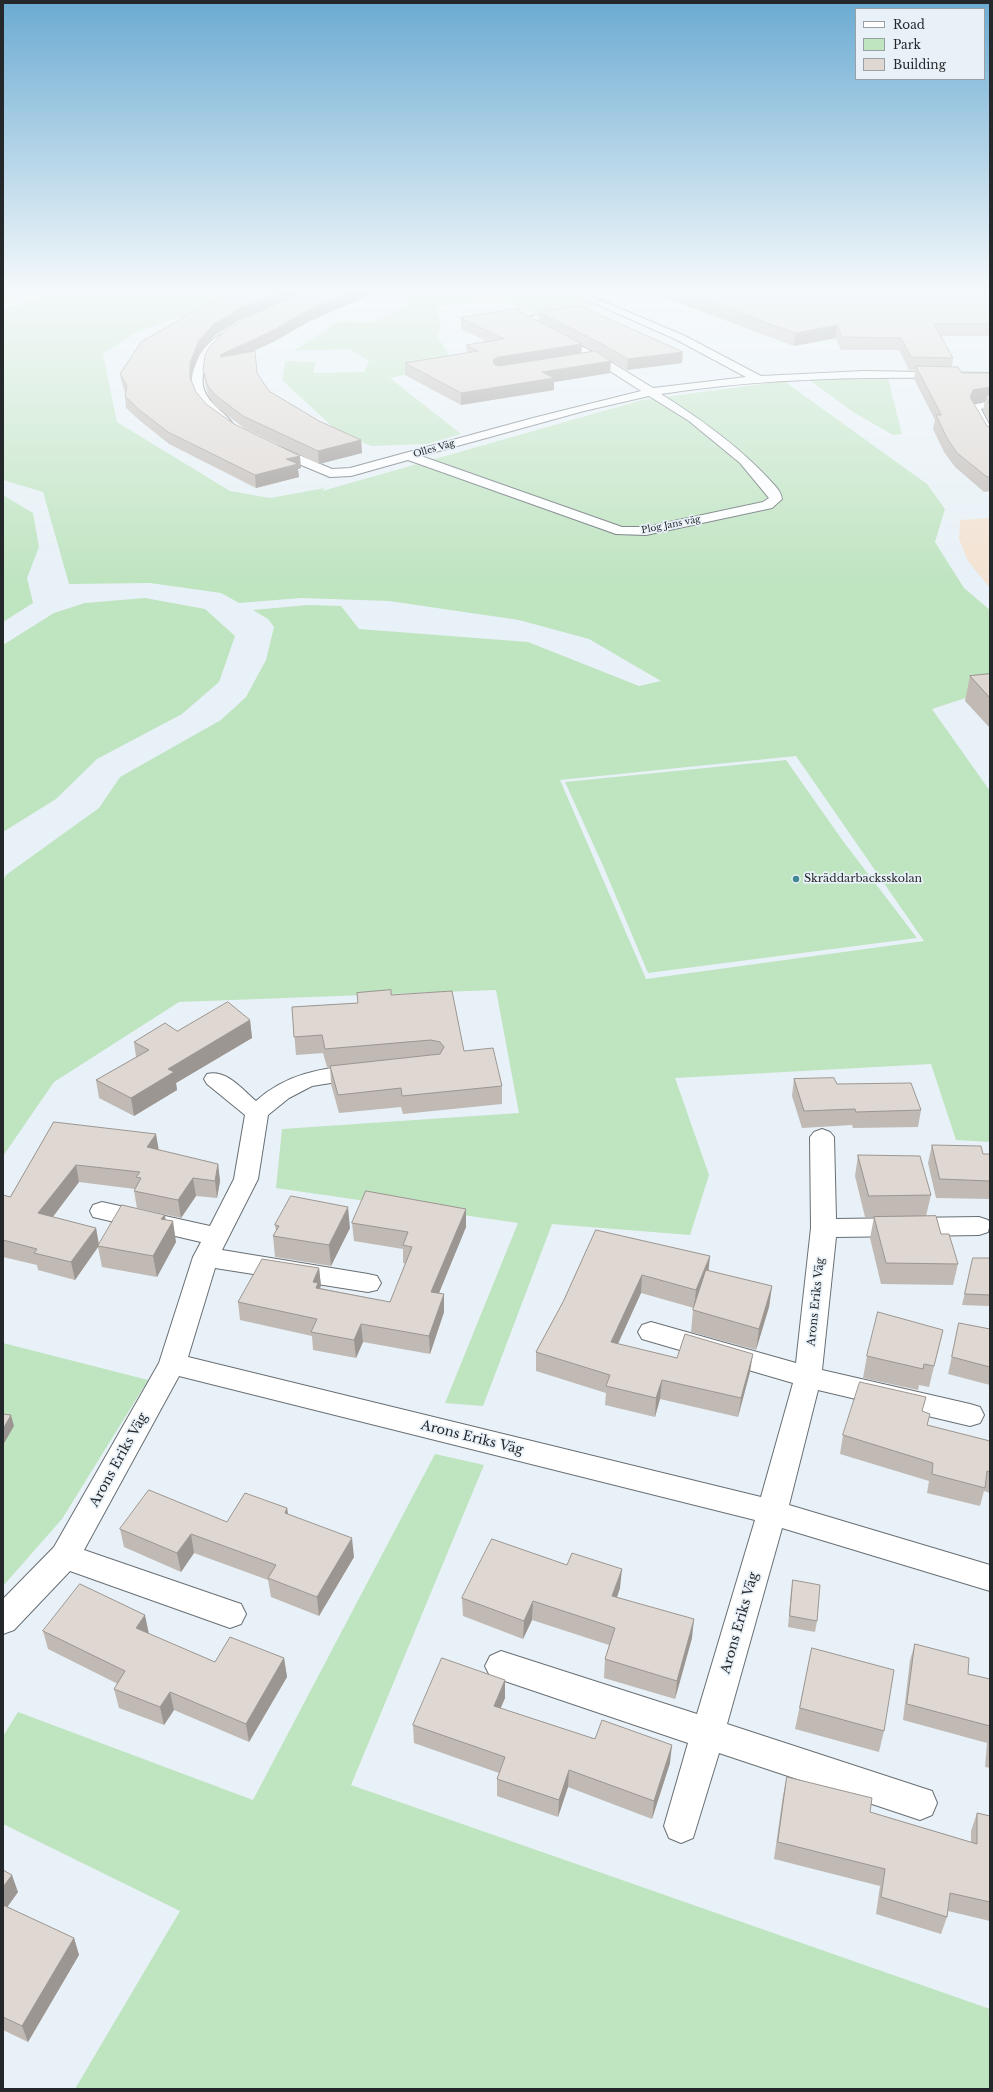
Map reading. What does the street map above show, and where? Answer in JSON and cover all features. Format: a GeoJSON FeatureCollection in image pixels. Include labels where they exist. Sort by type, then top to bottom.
{"type":"FeatureCollection","features":[{"type":"Feature","properties":{"kind":"street"},"geometry":{"type":"LineString","coordinates":[[198,387],[199,394],[212,412],[236,430]]}},
{"type":"Feature","properties":{"kind":"street"},"geometry":{"type":"LineString","coordinates":[[642,387],[651,392]]}},
{"type":"Feature","properties":{"kind":"street","name":"Olles Väg"},"geometry":{"type":"LineString","coordinates":[[267,446],[314,468],[330,473],[351,472],[569,412],[651,392],[692,387]]}},
{"type":"Feature","properties":{"kind":"street","name":"Plog Jans väg"},"geometry":{"type":"LineString","coordinates":[[408,456],[621,531],[646,531],[767,505],[775,501],[775,494],[754,470],[728,446],[693,419],[651,392]]}},
{"type":"Feature","properties":{"kind":"street"},"geometry":{"type":"LineString","coordinates":[[990,404],[971,403],[990,436]]}},
{"type":"Feature","properties":{"kind":"street"},"geometry":{"type":"LineString","coordinates":[[215,1079],[257,1113],[289,1086],[313,1077],[380,1070]]}},
{"type":"Feature","properties":{"kind":"street","name":"Arons Eriks Väg"},"geometry":{"type":"LineString","coordinates":[[3,1620],[66,1556],[172,1364],[211,1246],[246,1179],[257,1113]]}},
{"type":"Feature","properties":{"kind":"street","name":"Arons Eriks Väg"},"geometry":{"type":"LineString","coordinates":[[681,1826],[772,1512],[808,1377],[824,1228],[822,1137]]}},
{"type":"Feature","properties":{"kind":"street"},"geometry":{"type":"LineString","coordinates":[[102,1211],[211,1246],[368,1283]]}},
{"type":"Feature","properties":{"kind":"street"},"geometry":{"type":"LineString","coordinates":[[824,1228],[978,1226]]}},
{"type":"Feature","properties":{"kind":"street"},"geometry":{"type":"LineString","coordinates":[[651,1332],[808,1377],[970,1415]]}},
{"type":"Feature","properties":{"kind":"street","name":"Arons Eriks Väg"},"geometry":{"type":"LineString","coordinates":[[172,1364],[772,1512],[990,1578]]}},
{"type":"Feature","properties":{"kind":"street"},"geometry":{"type":"LineString","coordinates":[[66,1556],[230,1614]]}},
{"type":"Feature","properties":{"kind":"street"},"geometry":{"type":"LineString","coordinates":[[501,1666],[920,1803]]}},
{"type":"Feature","properties":{"kind":"shaded area"},"geometry":{"type":"Polygon","coordinates":[[[990,518],[990,588],[968,561],[959,539],[960,520],[990,518]]]}},
{"type":"Feature","properties":{"kind":"green space"},"geometry":{"type":"Polygon","coordinates":[[[3,387],[110,387],[117,422],[230,491],[270,498],[325,488],[322,491],[642,400],[742,387],[792,387],[927,484],[945,509],[935,542],[964,588],[990,610],[990,690],[932,709],[990,791],[990,1142],[956,1140],[931,1064],[675,1078],[709,1175],[690,1235],[552,1224],[483,1406],[445,1403],[518,1223],[276,1188],[282,1129],[519,1113],[496,990],[179,1002],[54,1082],[3,1156],[3,881],[6,875],[99,808],[120,777],[221,720],[246,697],[266,660],[274,627],[268,619],[253,610],[308,605],[341,606],[359,629],[528,642],[639,686],[661,681],[589,639],[519,620],[389,601],[301,598],[239,603],[221,593],[150,583],[69,584],[43,492],[3,480],[3,387]],[[796,756],[560,780],[646,979],[924,941],[796,756]]]}},
{"type":"Feature","properties":{"kind":"green space"},"geometry":{"type":"Polygon","coordinates":[[[289,387],[401,387],[461,434],[427,444],[371,446],[337,431],[289,387]]]}},
{"type":"Feature","properties":{"kind":"green space"},"geometry":{"type":"Polygon","coordinates":[[[818,387],[890,387],[902,434],[893,435],[853,412],[818,387]]]}},
{"type":"Feature","properties":{"kind":"green space"},"geometry":{"type":"Polygon","coordinates":[[[3,495],[33,513],[39,547],[27,578],[33,603],[3,622],[3,495]]]}},
{"type":"Feature","properties":{"kind":"green space"},"geometry":{"type":"Polygon","coordinates":[[[145,598],[205,609],[235,636],[219,682],[182,714],[97,759],[56,799],[3,832],[3,645],[54,613],[85,603],[145,598]]]}},
{"type":"Feature","properties":{"kind":"green space"},"geometry":{"type":"Polygon","coordinates":[[[786,760],[843,841],[917,938],[648,973],[604,868],[565,782],[786,760]]]}},
{"type":"Feature","properties":{"kind":"green space"},"geometry":{"type":"Polygon","coordinates":[[[3,1343],[148,1380],[62,1519],[3,1586],[3,1343]]]}},
{"type":"Feature","properties":{"kind":"green space"},"geometry":{"type":"Polygon","coordinates":[[[435,1454],[484,1465],[351,1785],[990,2009],[990,2089],[75,2089],[180,1911],[3,1824],[3,1736],[18,1712],[253,1800],[435,1454]]]}},
{"type":"Feature","properties":{"kind":"building"},"geometry":{"type":"Polygon","coordinates":[[[127,387],[194,387],[196,392],[206,404],[234,424],[300,456],[286,459],[298,464],[255,475],[168,432],[137,408],[125,396],[127,387]]]}},
{"type":"Feature","properties":{"kind":"building"},"geometry":{"type":"Polygon","coordinates":[[[209,387],[266,387],[269,391],[319,421],[361,440],[318,451],[243,416],[214,394],[209,387]]]}},
{"type":"Feature","properties":{"kind":"building"},"geometry":{"type":"Polygon","coordinates":[[[449,387],[501,387],[461,393],[449,387]]]}},
{"type":"Feature","properties":{"kind":"building"},"geometry":{"type":"Polygon","coordinates":[[[927,387],[990,387],[973,390],[970,397],[987,426],[990,427],[990,477],[987,477],[957,453],[947,438],[936,415],[941,415],[927,387]]]}},
{"type":"Feature","properties":{"kind":"building"},"geometry":{"type":"Polygon","coordinates":[[[990,395],[990,405],[986,396],[990,395]]]}},
{"type":"Feature","properties":{"kind":"building"},"geometry":{"type":"Polygon","coordinates":[[[990,674],[990,698],[970,676],[990,674]]]}},
{"type":"Feature","properties":{"kind":"building"},"geometry":{"type":"Polygon","coordinates":[[[391,990],[391,995],[452,991],[464,1051],[493,1048],[502,1086],[402,1096],[401,1088],[338,1095],[330,1066],[440,1054],[444,1047],[440,1042],[431,1040],[325,1049],[322,1035],[294,1037],[292,1007],[358,1003],[357,993],[391,990]]]}},
{"type":"Feature","properties":{"kind":"building"},"geometry":{"type":"Polygon","coordinates":[[[228,1002],[250,1020],[168,1069],[174,1072],[131,1098],[96,1080],[149,1050],[134,1042],[165,1023],[177,1031],[228,1002]]]}},
{"type":"Feature","properties":{"kind":"building"},"geometry":{"type":"Polygon","coordinates":[[[834,1078],[837,1084],[911,1083],[921,1110],[856,1112],[855,1109],[804,1111],[794,1079],[834,1078]]]}},
{"type":"Feature","properties":{"kind":"building"},"geometry":{"type":"Polygon","coordinates":[[[54,1122],[156,1134],[147,1147],[218,1164],[215,1181],[193,1178],[178,1200],[134,1191],[141,1178],[136,1177],[140,1172],[76,1165],[38,1213],[96,1228],[71,1262],[34,1253],[37,1249],[3,1240],[3,1195],[10,1197],[54,1122]]]}},
{"type":"Feature","properties":{"kind":"building"},"geometry":{"type":"Polygon","coordinates":[[[932,1145],[981,1146],[983,1154],[990,1154],[990,1181],[940,1179],[932,1145]]]}},
{"type":"Feature","properties":{"kind":"building"},"geometry":{"type":"Polygon","coordinates":[[[858,1155],[920,1156],[931,1195],[869,1196],[858,1155]]]}},
{"type":"Feature","properties":{"kind":"building"},"geometry":{"type":"Polygon","coordinates":[[[366,1191],[466,1209],[431,1292],[444,1294],[429,1336],[361,1324],[354,1340],[311,1332],[317,1319],[238,1302],[262,1259],[319,1268],[313,1282],[318,1283],[316,1288],[390,1302],[412,1247],[403,1245],[408,1232],[352,1223],[366,1191]]]}},
{"type":"Feature","properties":{"kind":"building"},"geometry":{"type":"Polygon","coordinates":[[[291,1196],[348,1207],[329,1245],[273,1236],[279,1226],[275,1225],[291,1196]]]}},
{"type":"Feature","properties":{"kind":"building"},"geometry":{"type":"Polygon","coordinates":[[[122,1205],[165,1215],[161,1219],[173,1221],[153,1256],[98,1246],[122,1205]]]}},
{"type":"Feature","properties":{"kind":"building"},"geometry":{"type":"Polygon","coordinates":[[[936,1216],[941,1234],[949,1234],[958,1264],[886,1263],[874,1217],[936,1216]]]}},
{"type":"Feature","properties":{"kind":"building"},"geometry":{"type":"Polygon","coordinates":[[[596,1230],[710,1256],[696,1290],[642,1275],[611,1342],[677,1358],[685,1334],[753,1354],[741,1398],[662,1380],[656,1398],[606,1386],[610,1375],[536,1352],[563,1302],[596,1230]]]}},
{"type":"Feature","properties":{"kind":"building"},"geometry":{"type":"Polygon","coordinates":[[[973,1258],[990,1258],[990,1295],[965,1294],[973,1258]]]}},
{"type":"Feature","properties":{"kind":"building"},"geometry":{"type":"Polygon","coordinates":[[[706,1270],[772,1286],[759,1329],[693,1310],[706,1270]]]}},
{"type":"Feature","properties":{"kind":"building"},"geometry":{"type":"Polygon","coordinates":[[[878,1312],[943,1330],[934,1366],[924,1364],[923,1369],[867,1356],[878,1312]]]}},
{"type":"Feature","properties":{"kind":"building"},"geometry":{"type":"Polygon","coordinates":[[[959,1323],[990,1329],[990,1367],[952,1357],[959,1323]]]}},
{"type":"Feature","properties":{"kind":"building"},"geometry":{"type":"Polygon","coordinates":[[[860,1382],[926,1397],[922,1411],[930,1414],[927,1425],[990,1441],[990,1472],[987,1471],[985,1488],[932,1474],[933,1463],[843,1435],[860,1382]]]}},
{"type":"Feature","properties":{"kind":"building"},"geometry":{"type":"Polygon","coordinates":[[[3,1414],[11,1415],[3,1429],[3,1414]]]}},
{"type":"Feature","properties":{"kind":"building"},"geometry":{"type":"Polygon","coordinates":[[[149,1490],[227,1522],[245,1493],[287,1508],[285,1513],[352,1538],[317,1597],[268,1578],[276,1565],[191,1534],[177,1553],[120,1529],[149,1490]]]}},
{"type":"Feature","properties":{"kind":"building"},"geometry":{"type":"Polygon","coordinates":[[[492,1539],[567,1565],[572,1553],[622,1569],[612,1596],[694,1619],[677,1681],[605,1659],[615,1628],[533,1601],[524,1621],[462,1598],[492,1539]]]}},
{"type":"Feature","properties":{"kind":"building"},"geometry":{"type":"Polygon","coordinates":[[[793,1580],[820,1585],[817,1621],[790,1616],[793,1580]]]}},
{"type":"Feature","properties":{"kind":"building"},"geometry":{"type":"Polygon","coordinates":[[[80,1584],[145,1615],[136,1628],[215,1662],[230,1637],[284,1658],[246,1724],[170,1692],[160,1707],[114,1689],[125,1671],[43,1631],[80,1584]]]}},
{"type":"Feature","properties":{"kind":"building"},"geometry":{"type":"Polygon","coordinates":[[[915,1644],[969,1658],[968,1674],[990,1679],[990,1726],[907,1704],[915,1644]]]}},
{"type":"Feature","properties":{"kind":"building"},"geometry":{"type":"Polygon","coordinates":[[[812,1648],[894,1670],[884,1731],[800,1708],[812,1648]]]}},
{"type":"Feature","properties":{"kind":"building"},"geometry":{"type":"Polygon","coordinates":[[[442,1658],[505,1680],[494,1706],[595,1739],[602,1720],[672,1745],[654,1801],[569,1770],[559,1800],[497,1779],[505,1757],[413,1725],[442,1658]]]}},
{"type":"Feature","properties":{"kind":"building"},"geometry":{"type":"Polygon","coordinates":[[[787,1777],[872,1798],[870,1812],[977,1844],[977,1813],[990,1816],[990,1902],[950,1893],[947,1917],[881,1897],[885,1869],[778,1842],[787,1777]]]}},
{"type":"Feature","properties":{"kind":"building"},"geometry":{"type":"Polygon","coordinates":[[[3,1870],[12,1875],[3,1887],[3,1870]]]}},
{"type":"Feature","properties":{"kind":"building"},"geometry":{"type":"Polygon","coordinates":[[[3,1905],[74,1938],[22,2026],[3,2017],[3,1905]]]}},
{"type":"Feature","properties":{"kind":"place","name":"Skräddarbacksskolan"},"geometry":{"type":"Point","coordinates":[796,879]}}]}
